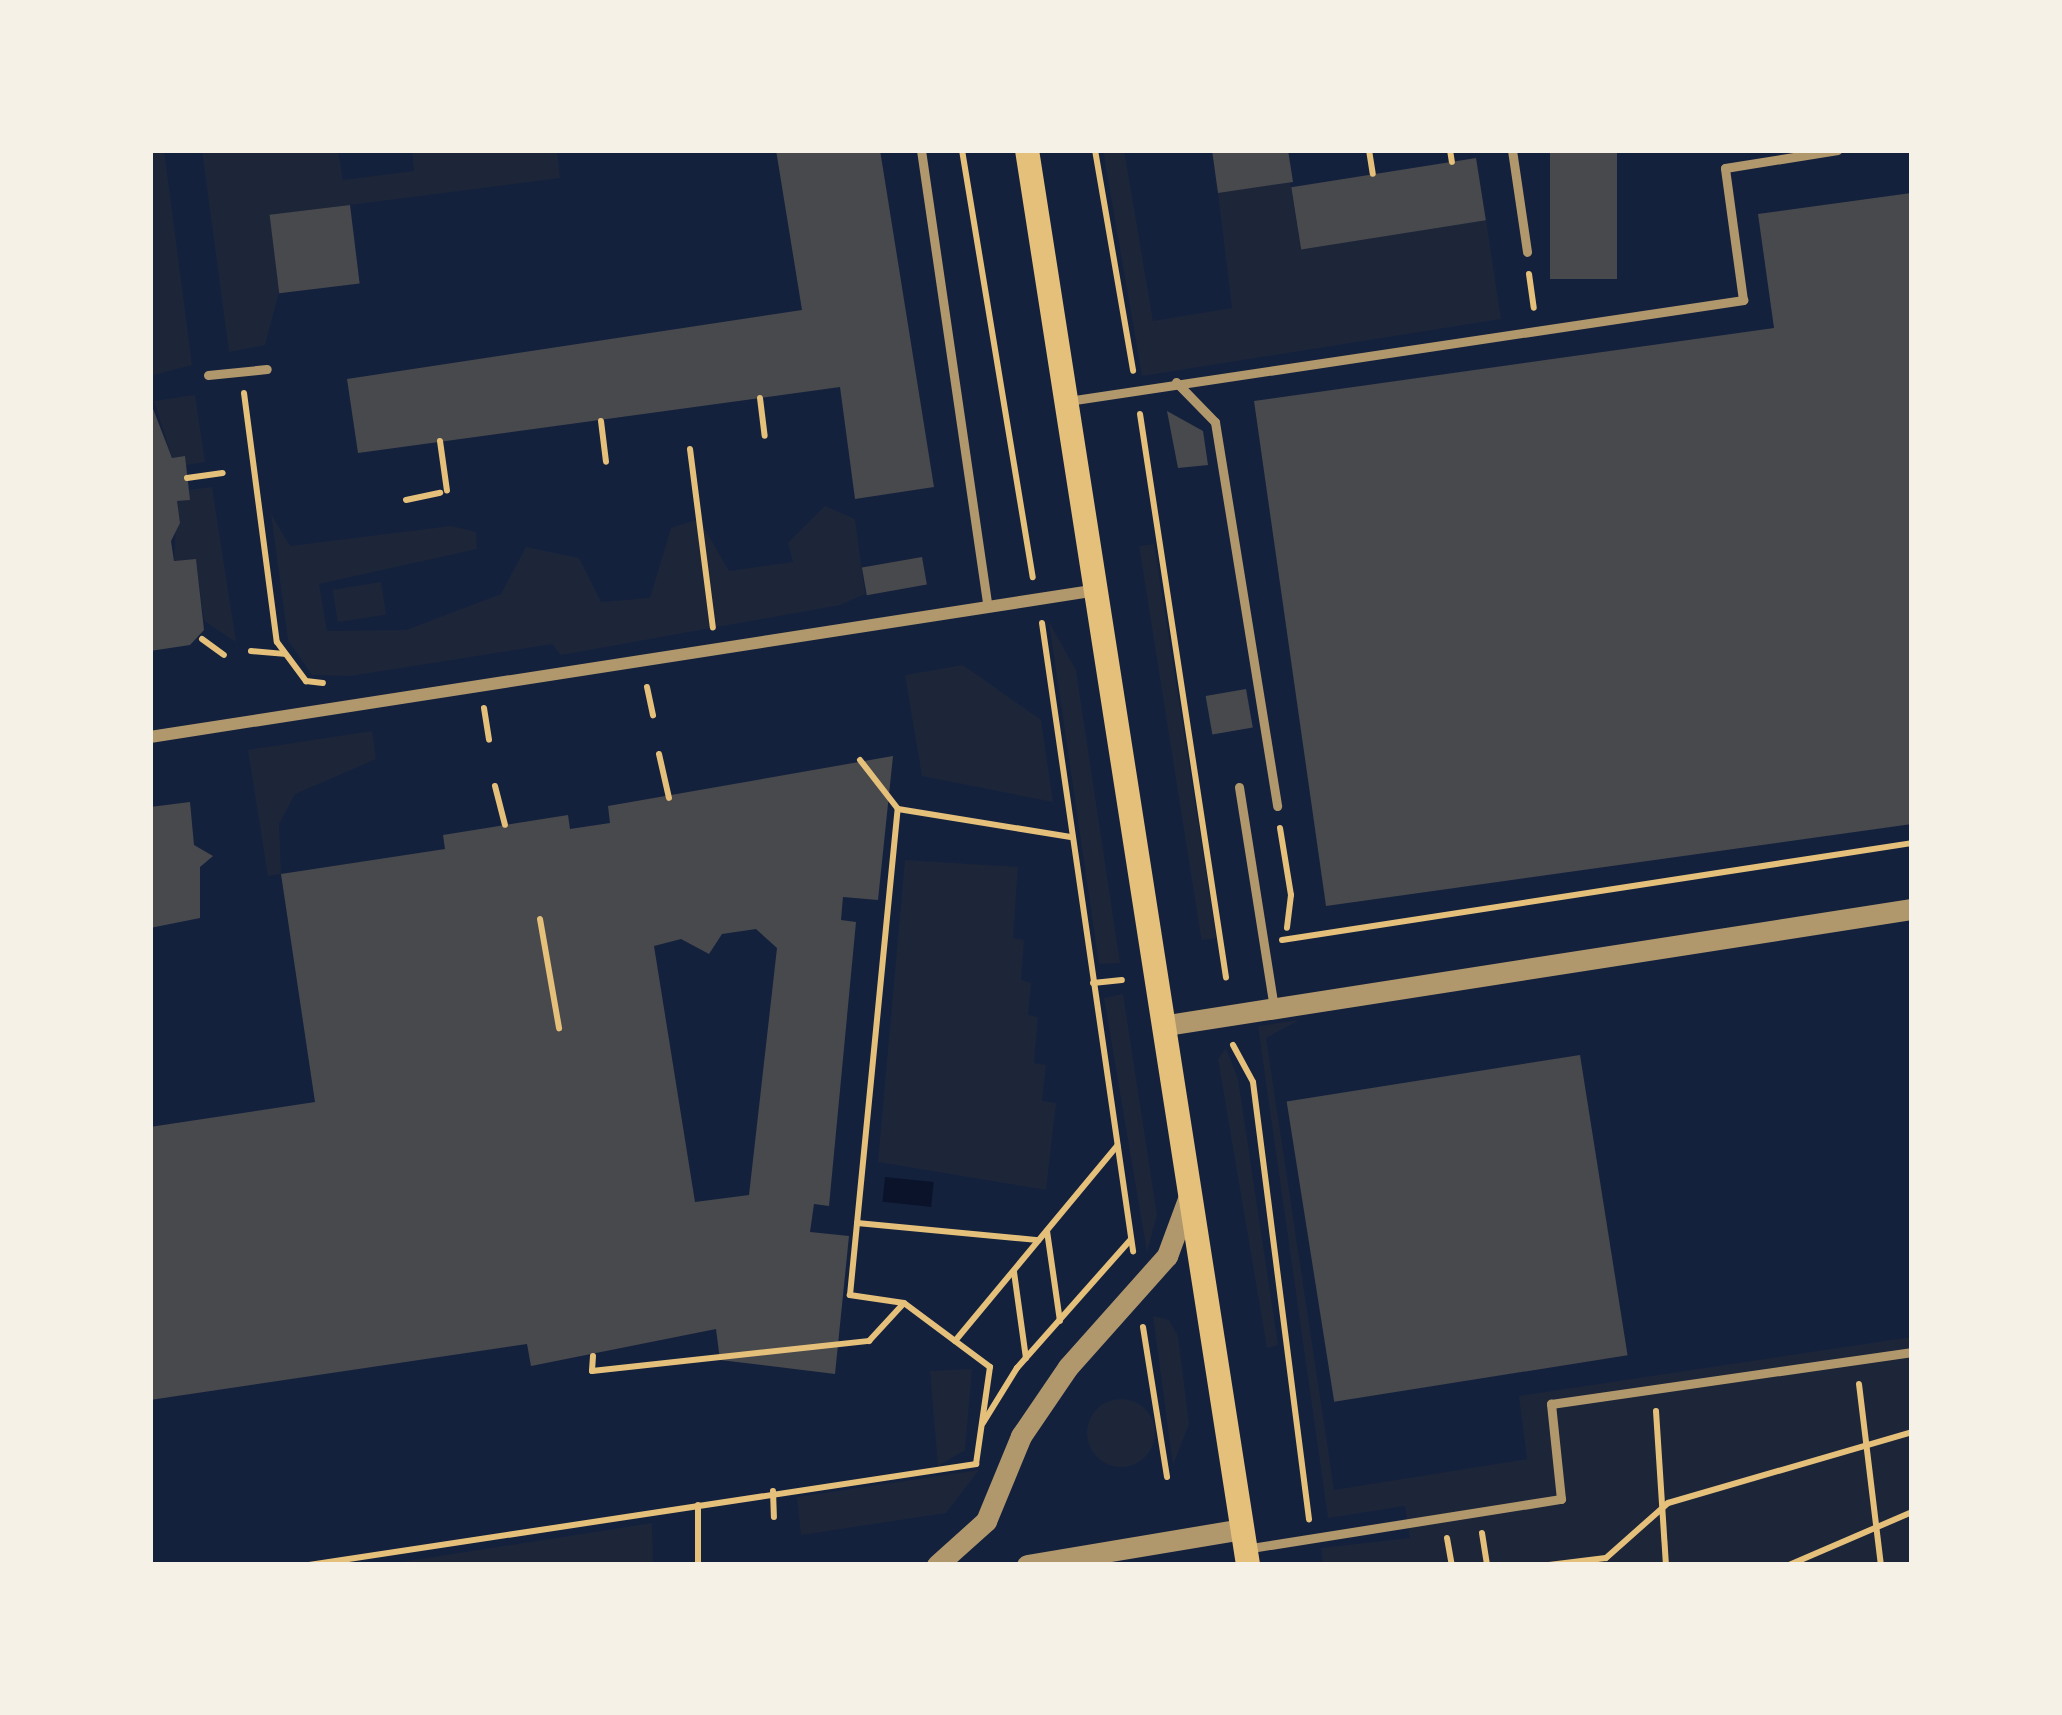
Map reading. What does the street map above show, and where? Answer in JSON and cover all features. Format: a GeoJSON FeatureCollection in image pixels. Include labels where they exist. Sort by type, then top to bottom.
{"type":"FeatureCollection","features":[{"type":"Feature","properties":{"kind":"main road"},"geometry":{"type":"LineString","coordinates":[[1027,150],[1246,1548]]}},
{"type":"Feature","properties":{"kind":"street"},"geometry":{"type":"LineString","coordinates":[[150,737],[1098,590]]}},
{"type":"Feature","properties":{"kind":"street"},"geometry":{"type":"LineString","coordinates":[[1167,1024],[1912,909]]}},
{"type":"Feature","properties":{"kind":"street"},"geometry":{"type":"LineString","coordinates":[[937,1565],[986,1521],[1039,1407],[1167,1256],[1191,1186]]}},
{"type":"Feature","properties":{"kind":"street"},"geometry":{"type":"LineString","coordinates":[[1028,1565],[1246,1548]]}},
{"type":"Feature","properties":{"kind":"lane"},"geometry":{"type":"LineString","coordinates":[[921,150],[987,605]]}},
{"type":"Feature","properties":{"kind":"lane"},"geometry":{"type":"LineString","coordinates":[[1512,150],[1527,253]]}},
{"type":"Feature","properties":{"kind":"lane"},"geometry":{"type":"LineString","coordinates":[[1068,401],[1536,327],[1743,300],[1725,168],[1838,150]]}},
{"type":"Feature","properties":{"kind":"lane"},"geometry":{"type":"LineString","coordinates":[[208,375],[267,369]]}},
{"type":"Feature","properties":{"kind":"lane"},"geometry":{"type":"LineString","coordinates":[[1176,382],[1215,422],[1277,806]]}},
{"type":"Feature","properties":{"kind":"lane"},"geometry":{"type":"LineString","coordinates":[[1239,787],[1274,1008]]}},
{"type":"Feature","properties":{"kind":"lane"},"geometry":{"type":"LineString","coordinates":[[1246,1548],[1561,1499],[1551,1404],[1912,1352]]}},
{"type":"Feature","properties":{"kind":"path"},"geometry":{"type":"LineString","coordinates":[[962,150],[1035,583],[984,588]]}},
{"type":"Feature","properties":{"kind":"path"},"geometry":{"type":"LineString","coordinates":[[1095,150],[1226,977]]}},
{"type":"Feature","properties":{"kind":"path"},"geometry":{"type":"LineString","coordinates":[[1369,150],[1373,174]]}},
{"type":"Feature","properties":{"kind":"path"},"geometry":{"type":"LineString","coordinates":[[1450,150],[1451,162]]}},
{"type":"Feature","properties":{"kind":"path"},"geometry":{"type":"LineString","coordinates":[[1527,253],[1536,327]]}},
{"type":"Feature","properties":{"kind":"path"},"geometry":{"type":"LineString","coordinates":[[241,372],[278,642],[306,681],[328,683]]}},
{"type":"Feature","properties":{"kind":"path"},"geometry":{"type":"LineString","coordinates":[[760,398],[765,436]]}},
{"type":"Feature","properties":{"kind":"path"},"geometry":{"type":"LineString","coordinates":[[601,421],[606,463]]}},
{"type":"Feature","properties":{"kind":"path"},"geometry":{"type":"LineString","coordinates":[[406,500],[443,492],[440,441]]}},
{"type":"Feature","properties":{"kind":"path"},"geometry":{"type":"LineString","coordinates":[[690,449],[713,632]]}},
{"type":"Feature","properties":{"kind":"path"},"geometry":{"type":"LineString","coordinates":[[187,478],[224,473]]}},
{"type":"Feature","properties":{"kind":"path"},"geometry":{"type":"LineString","coordinates":[[1039,606],[1135,1267]]}},
{"type":"Feature","properties":{"kind":"path"},"geometry":{"type":"LineString","coordinates":[[692,635],[736,628]]}},
{"type":"Feature","properties":{"kind":"path"},"geometry":{"type":"LineString","coordinates":[[202,638],[224,655]]}},
{"type":"Feature","properties":{"kind":"path"},"geometry":{"type":"LineString","coordinates":[[251,651],[286,655]]}},
{"type":"Feature","properties":{"kind":"path"},"geometry":{"type":"LineString","coordinates":[[647,687],[652,715]]}},
{"type":"Feature","properties":{"kind":"path"},"geometry":{"type":"LineString","coordinates":[[484,708],[489,740]]}},
{"type":"Feature","properties":{"kind":"path"},"geometry":{"type":"LineString","coordinates":[[659,754],[669,798]]}},
{"type":"Feature","properties":{"kind":"path"},"geometry":{"type":"LineString","coordinates":[[860,760],[898,809],[1071,837]]}},
{"type":"Feature","properties":{"kind":"path"},"geometry":{"type":"LineString","coordinates":[[496,786],[505,825]]}},
{"type":"Feature","properties":{"kind":"path"},"geometry":{"type":"LineString","coordinates":[[1277,806],[1291,895],[1286,939]]}},
{"type":"Feature","properties":{"kind":"path"},"geometry":{"type":"LineString","coordinates":[[309,1565],[773,1491],[976,1464],[990,1367],[904,1303],[850,1295],[898,809]]}},
{"type":"Feature","properties":{"kind":"path"},"geometry":{"type":"LineString","coordinates":[[1225,966],[1264,943],[1286,939],[1912,843]]}},
{"type":"Feature","properties":{"kind":"path"},"geometry":{"type":"LineString","coordinates":[[540,920],[559,1028]]}},
{"type":"Feature","properties":{"kind":"path"},"geometry":{"type":"LineString","coordinates":[[1093,983],[1122,980]]}},
{"type":"Feature","properties":{"kind":"path"},"geometry":{"type":"LineString","coordinates":[[1233,1046],[1253,1082],[1307,1536]]}},
{"type":"Feature","properties":{"kind":"path"},"geometry":{"type":"LineString","coordinates":[[955,1341],[1117,1147]]}},
{"type":"Feature","properties":{"kind":"path"},"geometry":{"type":"LineString","coordinates":[[857,1222],[1039,1240]]}},
{"type":"Feature","properties":{"kind":"path"},"geometry":{"type":"LineString","coordinates":[[1047,1231],[1060,1321]]}},
{"type":"Feature","properties":{"kind":"path"},"geometry":{"type":"LineString","coordinates":[[982,1426],[1026,1358],[1131,1239]]}},
{"type":"Feature","properties":{"kind":"path"},"geometry":{"type":"LineString","coordinates":[[1014,1270],[1026,1358]]}},
{"type":"Feature","properties":{"kind":"path"},"geometry":{"type":"LineString","coordinates":[[593,1356],[592,1371],[869,1341],[904,1303]]}},
{"type":"Feature","properties":{"kind":"path"},"geometry":{"type":"LineString","coordinates":[[1143,1327],[1166,1478]]}},
{"type":"Feature","properties":{"kind":"path"},"geometry":{"type":"LineString","coordinates":[[1856,1360],[1881,1565]]}},
{"type":"Feature","properties":{"kind":"path"},"geometry":{"type":"LineString","coordinates":[[1654,1389],[1668,1503],[1666,1565]]}},
{"type":"Feature","properties":{"kind":"path"},"geometry":{"type":"LineString","coordinates":[[1549,1565],[1606,1558],[1668,1503],[1866,1440],[1912,1432]]}},
{"type":"Feature","properties":{"kind":"path"},"geometry":{"type":"LineString","coordinates":[[773,1491],[774,1517]]}},
{"type":"Feature","properties":{"kind":"path"},"geometry":{"type":"LineString","coordinates":[[698,1505],[698,1564]]}},
{"type":"Feature","properties":{"kind":"path"},"geometry":{"type":"LineString","coordinates":[[1789,1565],[1912,1512]]}},
{"type":"Feature","properties":{"kind":"shaded area"},"geometry":{"type":"Polygon","coordinates":[[[150,150],[164,150],[192,365],[150,376],[150,150]]]}},
{"type":"Feature","properties":{"kind":"shaded area"},"geometry":{"type":"Polygon","coordinates":[[[202,150],[338,150],[343,180],[414,171],[412,150],[557,150],[560,178],[271,215],[279,292],[265,345],[229,352],[202,150]]]}},
{"type":"Feature","properties":{"kind":"shaded area"},"geometry":{"type":"Polygon","coordinates":[[[1103,150],[1124,150],[1153,321],[1232,308],[1218,193],[1290,182],[1301,249],[1486,220],[1501,319],[1142,376],[1103,150]]]}},
{"type":"Feature","properties":{"kind":"shaded area"},"geometry":{"type":"Polygon","coordinates":[[[195,395],[205,462],[186,465],[184,457],[172,458],[154,401],[195,395]]]}},
{"type":"Feature","properties":{"kind":"shaded area"},"geometry":{"type":"Polygon","coordinates":[[[212,487],[236,642],[204,621],[196,560],[174,561],[177,501],[189,500],[189,490],[212,487]]]}},
{"type":"Feature","properties":{"kind":"shaded area"},"geometry":{"type":"Polygon","coordinates":[[[825,506],[855,519],[865,594],[840,605],[561,655],[552,644],[350,676],[312,675],[288,640],[271,514],[290,546],[451,526],[476,532],[477,549],[319,584],[327,631],[406,630],[501,594],[526,547],[579,558],[601,602],[650,598],[671,528],[699,519],[729,571],[793,562],[788,543],[825,506]]]}},
{"type":"Feature","properties":{"kind":"shaded area"},"geometry":{"type":"Polygon","coordinates":[[[1154,544],[1216,938],[1202,940],[1139,546],[1154,544]]]}},
{"type":"Feature","properties":{"kind":"shaded area"},"geometry":{"type":"Polygon","coordinates":[[[381,582],[386,615],[338,622],[333,590],[381,582]]]}},
{"type":"Feature","properties":{"kind":"shaded area"},"geometry":{"type":"Polygon","coordinates":[[[1049,622],[1076,670],[1120,963],[1099,964],[1049,622]]]}},
{"type":"Feature","properties":{"kind":"shaded area"},"geometry":{"type":"Polygon","coordinates":[[[963,665],[1041,720],[1053,802],[922,776],[905,675],[963,665]]]}},
{"type":"Feature","properties":{"kind":"shaded area"},"geometry":{"type":"Polygon","coordinates":[[[372,731],[376,759],[295,794],[279,824],[281,874],[268,876],[248,750],[372,731]]]}},
{"type":"Feature","properties":{"kind":"shaded area"},"geometry":{"type":"Polygon","coordinates":[[[905,860],[1018,867],[1013,938],[1024,940],[1021,980],[1031,983],[1028,1015],[1038,1017],[1034,1063],[1046,1065],[1042,1101],[1056,1103],[1046,1190],[878,1162],[905,860]]]}},
{"type":"Feature","properties":{"kind":"shaded area"},"geometry":{"type":"Polygon","coordinates":[[[1123,994],[1157,1215],[1147,1252],[1104,998],[1123,994]]]}},
{"type":"Feature","properties":{"kind":"shaded area"},"geometry":{"type":"Polygon","coordinates":[[[1299,1020],[1266,1038],[1334,1490],[1527,1459],[1519,1396],[1912,1337],[1912,1565],[1323,1565],[1321,1548],[1410,1538],[1405,1506],[1328,1518],[1258,1026],[1299,1020]]]}},
{"type":"Feature","properties":{"kind":"shaded area"},"geometry":{"type":"Polygon","coordinates":[[[1226,1048],[1238,1079],[1278,1345],[1267,1348],[1218,1059],[1226,1048]]]}},
{"type":"Feature","properties":{"kind":"shaded area"},"geometry":{"type":"Polygon","coordinates":[[[885,1177],[934,1182],[931,1207],[882,1202],[885,1177]]]}},
{"type":"Feature","properties":{"kind":"shaded area"},"geometry":{"type":"Polygon","coordinates":[[[1153,1316],[1169,1320],[1178,1336],[1189,1424],[1173,1465],[1153,1316]]]}},
{"type":"Feature","properties":{"kind":"shaded area"},"geometry":{"type":"Polygon","coordinates":[[[972,1369],[965,1450],[938,1466],[930,1371],[972,1369]]]}},
{"type":"Feature","properties":{"kind":"shaded area"},"geometry":{"type":"Polygon","coordinates":[[[1121,1399],[1145,1409],[1155,1433],[1145,1457],[1121,1467],[1097,1457],[1087,1433],[1097,1409],[1121,1399]]]}},
{"type":"Feature","properties":{"kind":"shaded area"},"geometry":{"type":"Polygon","coordinates":[[[979,1470],[946,1513],[801,1535],[797,1497],[979,1470]]]}},
{"type":"Feature","properties":{"kind":"shaded area"},"geometry":{"type":"Polygon","coordinates":[[[652,1523],[653,1565],[382,1565],[652,1523]]]}},
{"type":"Feature","properties":{"kind":"building"},"geometry":{"type":"Polygon","coordinates":[[[776,150],[880,150],[934,487],[855,499],[840,387],[358,453],[347,379],[802,310],[776,150]]]}},
{"type":"Feature","properties":{"kind":"building"},"geometry":{"type":"Polygon","coordinates":[[[1212,150],[1288,150],[1293,182],[1218,193],[1212,150]]]}},
{"type":"Feature","properties":{"kind":"building"},"geometry":{"type":"Polygon","coordinates":[[[1550,150],[1617,150],[1617,279],[1550,279],[1550,150]]]}},
{"type":"Feature","properties":{"kind":"building"},"geometry":{"type":"Polygon","coordinates":[[[1476,158],[1486,220],[1301,249],[1291,187],[1476,158]]]}},
{"type":"Feature","properties":{"kind":"building"},"geometry":{"type":"Polygon","coordinates":[[[1911,193],[1912,824],[1326,906],[1254,401],[1774,328],[1758,214],[1911,193]]]}},
{"type":"Feature","properties":{"kind":"building"},"geometry":{"type":"Polygon","coordinates":[[[350,205],[360,283],[279,293],[270,215],[350,205]]]}},
{"type":"Feature","properties":{"kind":"building"},"geometry":{"type":"Polygon","coordinates":[[[150,401],[172,458],[185,456],[190,500],[177,501],[180,523],[171,541],[174,561],[196,559],[204,630],[190,645],[150,651],[150,401]]]}},
{"type":"Feature","properties":{"kind":"building"},"geometry":{"type":"Polygon","coordinates":[[[1167,411],[1203,431],[1208,465],[1178,468],[1167,411]]]}},
{"type":"Feature","properties":{"kind":"building"},"geometry":{"type":"Polygon","coordinates":[[[922,557],[927,585],[867,595],[862,568],[922,557]]]}},
{"type":"Feature","properties":{"kind":"building"},"geometry":{"type":"Polygon","coordinates":[[[1246,689],[1253,727],[1212,735],[1206,696],[1246,689]]]}},
{"type":"Feature","properties":{"kind":"building"},"geometry":{"type":"Polygon","coordinates":[[[893,756],[878,900],[843,897],[841,920],[856,922],[829,1206],[814,1204],[810,1232],[849,1236],[835,1374],[720,1360],[716,1329],[531,1366],[527,1344],[150,1400],[150,1127],[315,1102],[281,874],[445,849],[443,835],[568,815],[570,829],[610,823],[608,806],[893,756]],[[756,929],[722,934],[709,954],[681,939],[654,946],[695,1202],[749,1195],[777,948],[756,929]]]}},
{"type":"Feature","properties":{"kind":"building"},"geometry":{"type":"Polygon","coordinates":[[[190,802],[194,845],[213,856],[200,867],[200,918],[150,928],[150,807],[190,802]]]}},
{"type":"Feature","properties":{"kind":"building"},"geometry":{"type":"Polygon","coordinates":[[[1580,1055],[1628,1355],[1334,1402],[1287,1101],[1580,1055]]]}}]}
